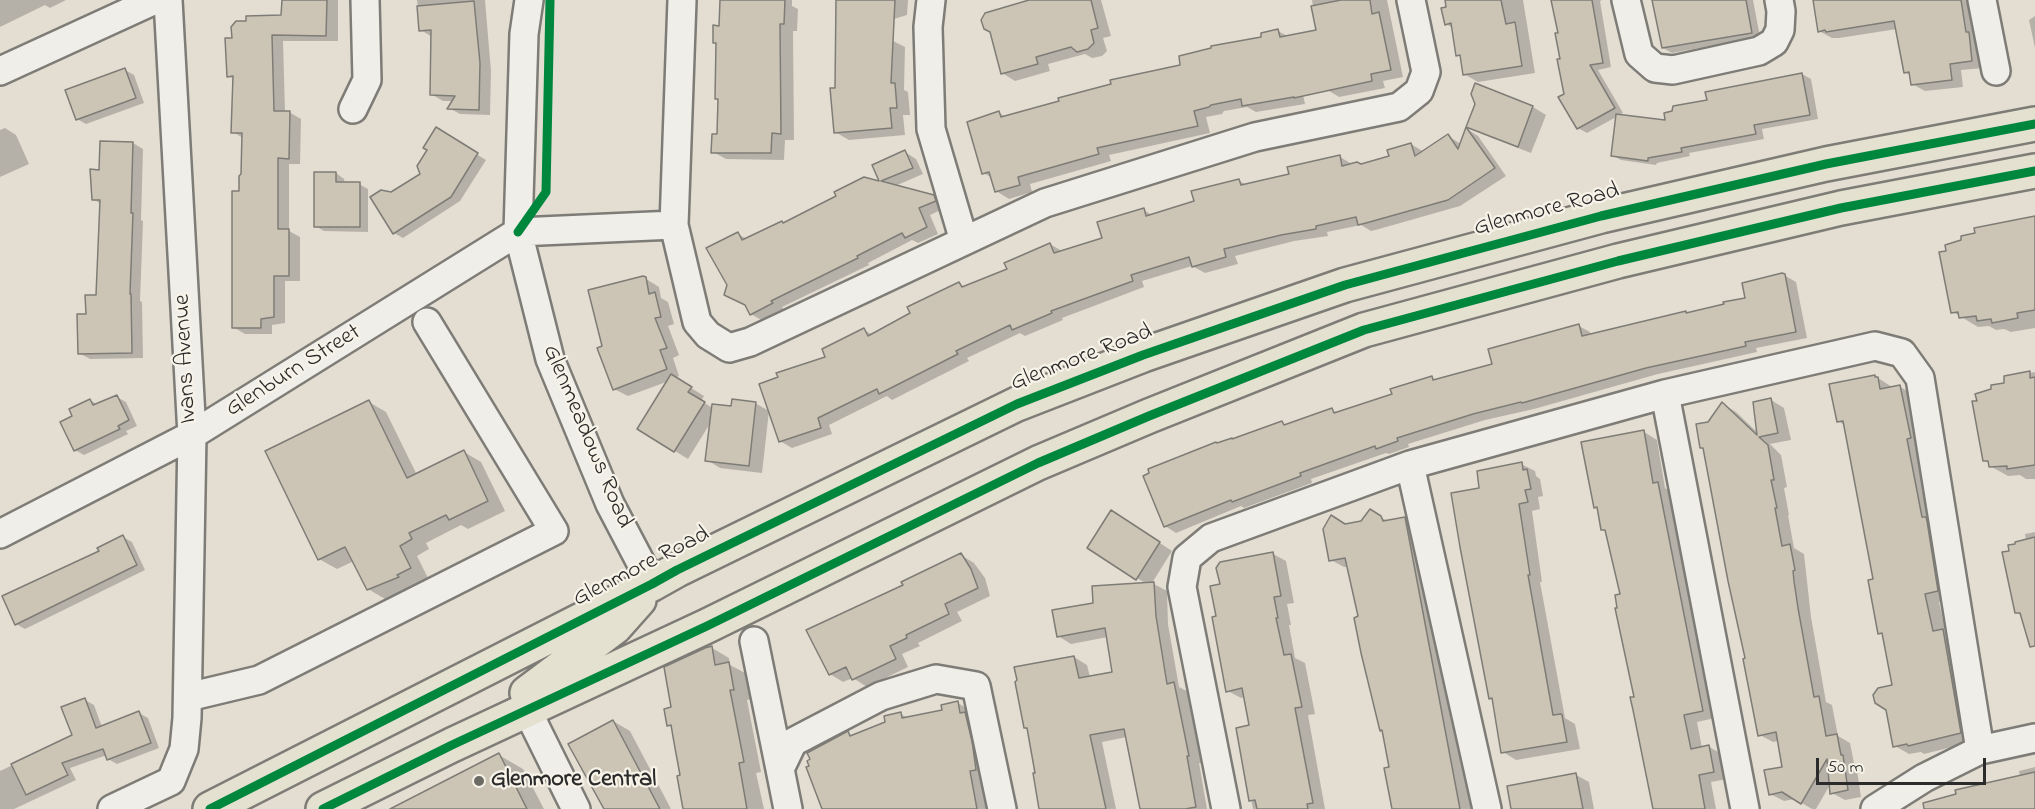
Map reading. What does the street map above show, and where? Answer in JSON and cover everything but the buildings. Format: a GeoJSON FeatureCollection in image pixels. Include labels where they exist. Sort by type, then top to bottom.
{"type":"FeatureCollection","features":[{"type":"Feature","properties":{"kind":"main road","name":"Glenmore Road"},"geometry":{"type":"LineString","coordinates":[[210,809],[677,570],[1017,404],[1143,355],[1345,285],[1612,213],[1826,164],[2035,124]]}},
{"type":"Feature","properties":{"kind":"main road"},"geometry":{"type":"LineString","coordinates":[[323,809],[452,745],[707,626],[1038,463],[1364,330],[1618,261],[1841,208],[2035,171]]}},
{"type":"Feature","properties":{"kind":"main road"},"geometry":{"type":"LineString","coordinates":[[452,745],[556,673],[615,627],[652,584]]}},
{"type":"Feature","properties":{"kind":"street"},"geometry":{"type":"LineString","coordinates":[[0,71],[155,0]]}},
{"type":"Feature","properties":{"kind":"street","name":"Ivans Avenue"},"geometry":{"type":"LineString","coordinates":[[112,809],[171,781],[184,749],[187,708],[192,435],[168,0]]}},
{"type":"Feature","properties":{"kind":"street"},"geometry":{"type":"LineString","coordinates":[[353,109],[368,80],[365,0]]}},
{"type":"Feature","properties":{"kind":"street","name":"Glenmeadows Road"},"geometry":{"type":"LineString","coordinates":[[529,0],[524,34],[518,232],[550,359],[610,504],[652,584]]}},
{"type":"Feature","properties":{"kind":"street"},"geometry":{"type":"LineString","coordinates":[[682,0],[674,225],[697,322],[708,335],[729,348],[750,342],[1045,203],[1255,137],[1399,107],[1419,92],[1426,72],[1411,0]]}},
{"type":"Feature","properties":{"kind":"street"},"geometry":{"type":"LineString","coordinates":[[931,0],[928,27],[931,129],[964,241]]}},
{"type":"Feature","properties":{"kind":"street"},"geometry":{"type":"LineString","coordinates":[[1626,0],[1638,54],[1655,68],[1673,70],[1759,51],[1774,42],[1780,30],[1779,0]]}},
{"type":"Feature","properties":{"kind":"street"},"geometry":{"type":"LineString","coordinates":[[1982,0],[1996,71]]}},
{"type":"Feature","properties":{"kind":"street"},"geometry":{"type":"LineString","coordinates":[[518,232],[674,225]]}},
{"type":"Feature","properties":{"kind":"street","name":"Glenburn Street"},"geometry":{"type":"LineString","coordinates":[[0,534],[192,435],[518,232]]}},
{"type":"Feature","properties":{"kind":"street"},"geometry":{"type":"LineString","coordinates":[[187,708],[259,680],[554,531],[427,322]]}},
{"type":"Feature","properties":{"kind":"street"},"geometry":{"type":"LineString","coordinates":[[1226,809],[1182,587],[1187,558],[1211,538],[1410,465],[1665,394],[1875,346],[1902,353],[1920,378],[1980,750]]}},
{"type":"Feature","properties":{"kind":"street"},"geometry":{"type":"LineString","coordinates":[[1665,394],[1745,809]]}},
{"type":"Feature","properties":{"kind":"street"},"geometry":{"type":"LineString","coordinates":[[1410,465],[1487,809]]}},
{"type":"Feature","properties":{"kind":"street"},"geometry":{"type":"LineString","coordinates":[[754,641],[788,809]]}},
{"type":"Feature","properties":{"kind":"street"},"geometry":{"type":"LineString","coordinates":[[780,769],[793,742],[881,696],[936,679],[976,686],[1002,809]]}},
{"type":"Feature","properties":{"kind":"street"},"geometry":{"type":"LineString","coordinates":[[527,710],[576,809]]}},
{"type":"Feature","properties":{"kind":"street"},"geometry":{"type":"LineString","coordinates":[[1875,809],[1924,778],[1980,750],[2035,738]]}},
{"type":"Feature","properties":{"kind":"cycle path"},"geometry":{"type":"LineString","coordinates":[[518,232],[546,192],[550,0]]}},
{"type":"Feature","properties":{"kind":"cycle path"},"geometry":{"type":"LineString","coordinates":[[210,809],[677,570],[1017,404],[1143,355],[1345,285],[1601,216],[1826,164],[2035,124]]}},
{"type":"Feature","properties":{"kind":"cycle path"},"geometry":{"type":"LineString","coordinates":[[323,809],[452,745],[707,626],[1038,463],[1364,330],[1618,261],[1841,208],[2035,171]]}},
{"type":"Feature","properties":{"kind":"place","name":"Glenmore Central"},"geometry":{"type":"Point","coordinates":[479,781]}}]}
